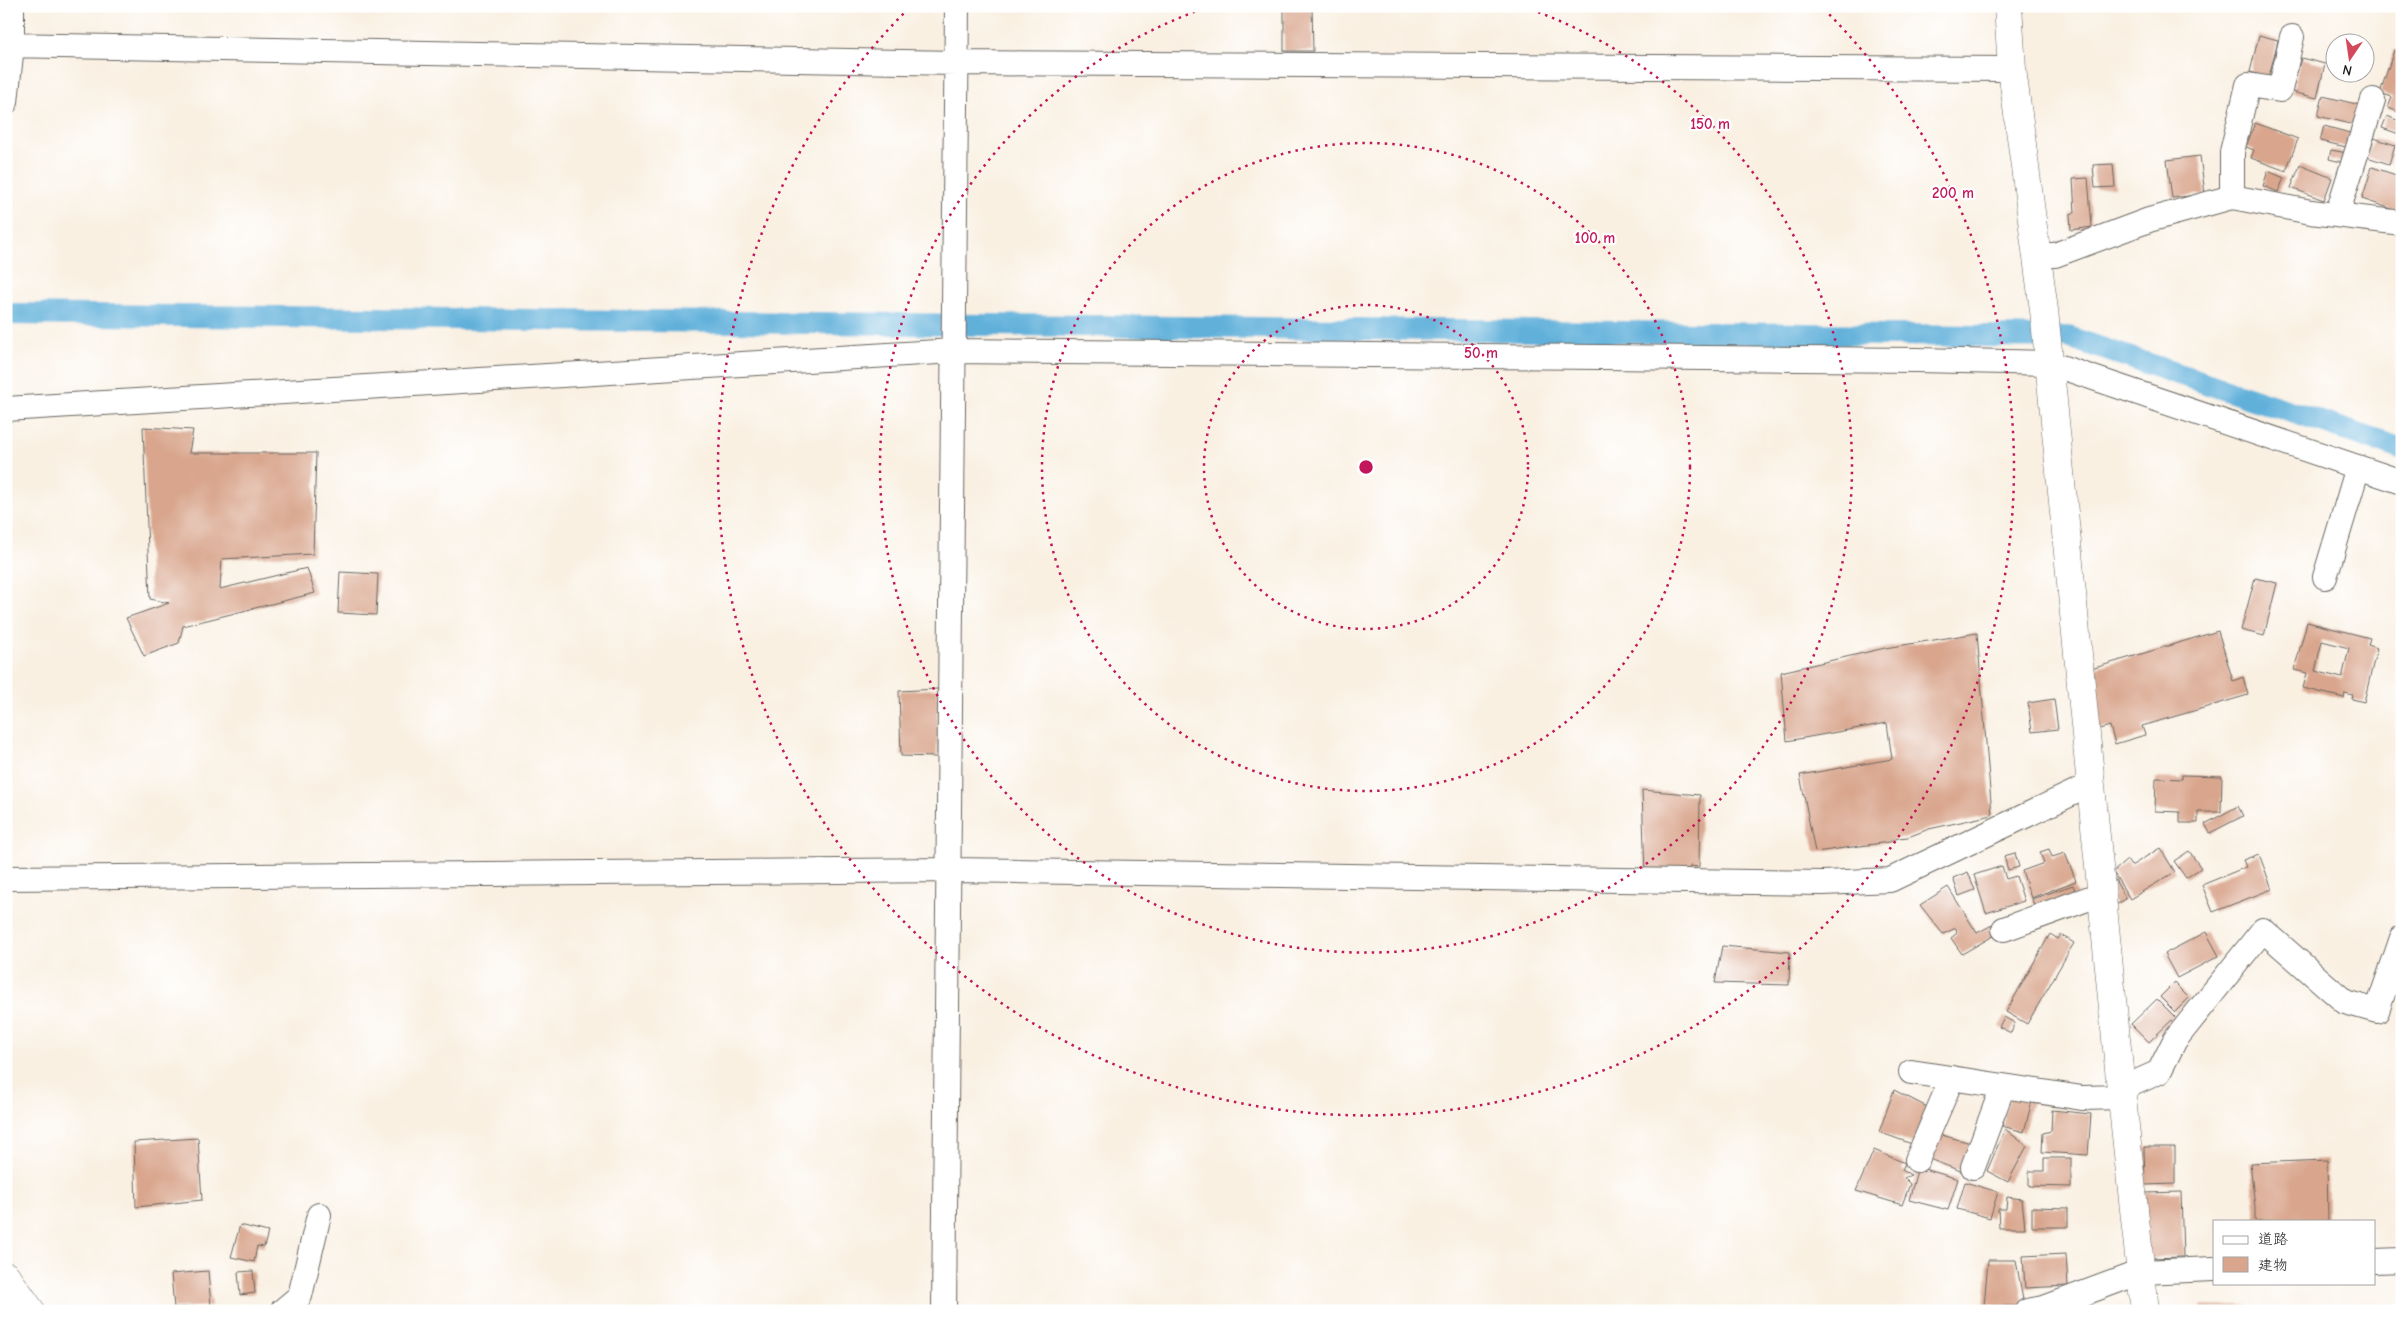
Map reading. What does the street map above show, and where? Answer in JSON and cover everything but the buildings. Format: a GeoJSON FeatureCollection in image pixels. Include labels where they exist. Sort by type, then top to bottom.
{"type":"FeatureCollection","features":[{"type":"Feature","properties":{"kind":"main road"},"geometry":{"type":"LineString","coordinates":[[2008,6],[2012,69],[2044,310],[2121,1093],[2145,1311]]}},
{"type":"Feature","properties":{"kind":"main road"},"geometry":{"type":"LineString","coordinates":[[6,1276],[31,1311]]}},
{"type":"Feature","properties":{"kind":"street"},"geometry":{"type":"LineString","coordinates":[[6,102],[12,6]]}},
{"type":"Feature","properties":{"kind":"street"},"geometry":{"type":"LineString","coordinates":[[944,1311],[957,6]]}},
{"type":"Feature","properties":{"kind":"street"},"geometry":{"type":"LineString","coordinates":[[2232,198],[2232,152],[2248,85],[2280,90],[2292,37]]}},
{"type":"Feature","properties":{"kind":"street"},"geometry":{"type":"LineString","coordinates":[[9,45],[956,63],[2012,69]]}},
{"type":"Feature","properties":{"kind":"street"},"geometry":{"type":"LineString","coordinates":[[2337,215],[2373,100]]}},
{"type":"Feature","properties":{"kind":"street"},"geometry":{"type":"LineString","coordinates":[[2037,255],[2055,255],[2149,220],[2232,198],[2337,215],[2402,223]]}},
{"type":"Feature","properties":{"kind":"street"},"geometry":{"type":"LineString","coordinates":[[6,409],[954,350],[2048,360],[2402,482]]}},
{"type":"Feature","properties":{"kind":"street"},"geometry":{"type":"LineString","coordinates":[[2325,577],[2358,467]]}},
{"type":"Feature","properties":{"kind":"street"},"geometry":{"type":"LineString","coordinates":[[6,878],[949,870],[1823,883],[1890,880],[2090,785]]}},
{"type":"Feature","properties":{"kind":"street"},"geometry":{"type":"LineString","coordinates":[[2004,929],[2101,894]]}},
{"type":"Feature","properties":{"kind":"street"},"geometry":{"type":"LineString","coordinates":[[1911,1072],[2082,1098],[2121,1093],[2158,1072],[2175,1040],[2263,930],[2345,1002],[2377,1011],[2402,938]]}},
{"type":"Feature","properties":{"kind":"street"},"geometry":{"type":"LineString","coordinates":[[1917,1160],[1952,1078]]}},
{"type":"Feature","properties":{"kind":"street"},"geometry":{"type":"LineString","coordinates":[[1973,1167],[2004,1086]]}},
{"type":"Feature","properties":{"kind":"street"},"geometry":{"type":"LineString","coordinates":[[282,1311],[300,1296],[319,1215]]}},
{"type":"Feature","properties":{"kind":"street"},"geometry":{"type":"LineString","coordinates":[[2376,1261],[2402,1260]]}},
{"type":"Feature","properties":{"kind":"street"},"geometry":{"type":"LineString","coordinates":[[2028,1311],[2044,1308],[2141,1272],[2213,1269]]}},
{"type":"Feature","properties":{"kind":"waterway"},"geometry":{"type":"LineString","coordinates":[[6,314],[2068,337],[2402,449]]}}]}
